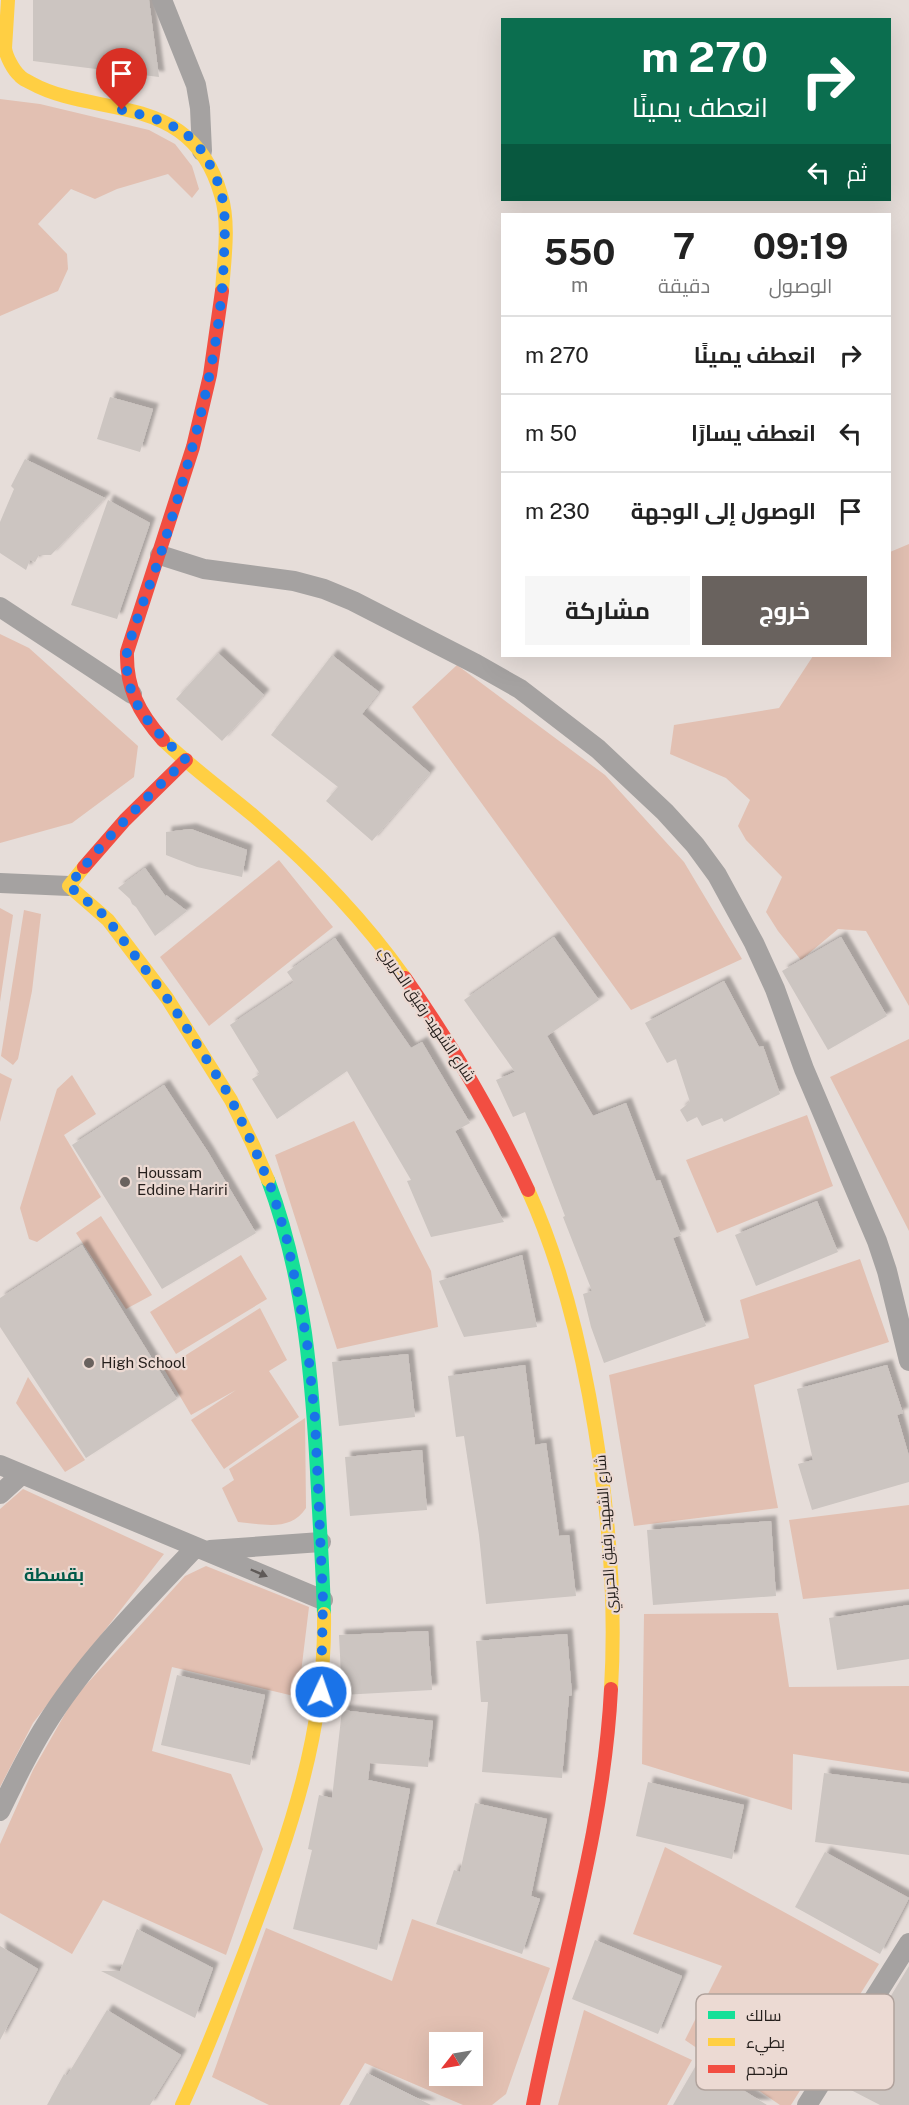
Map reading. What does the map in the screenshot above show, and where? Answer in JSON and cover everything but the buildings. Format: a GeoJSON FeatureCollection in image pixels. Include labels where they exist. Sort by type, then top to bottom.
{"type":"FeatureCollection","features":[{"type":"Feature","properties":{"kind":"street","name":"شارع الشهيد رفيق الحريري"},"geometry":{"type":"LineString","coordinates":[[8,0],[6,55],[19,76],[29,83],[58,94],[160,120],[184,134],[202,151],[216,178],[222,202],[225,235],[223,289],[207,386],[191,454],[127,652],[126,666],[137,706],[147,720],[186,760],[277,835],[337,893],[381,945],[424,1004],[485,1104],[528,1189],[554,1252],[572,1316],[594,1418],[605,1487],[612,1621],[610,1715],[590,1850],[533,2105]]}},
{"type":"Feature","properties":{"kind":"street"},"geometry":{"type":"LineString","coordinates":[[162,0],[196,85],[200,108],[202,151]]}},
{"type":"Feature","properties":{"kind":"street"},"geometry":{"type":"LineString","coordinates":[[160,555],[204,569],[294,581],[324,589],[354,601],[520,689],[598,749],[665,812],[717,875],[759,952],[804,1069],[877,1241],[887,1271],[909,1361]]}},
{"type":"Feature","properties":{"kind":"street"},"geometry":{"type":"LineString","coordinates":[[0,607],[132,694]]}},
{"type":"Feature","properties":{"kind":"street"},"geometry":{"type":"LineString","coordinates":[[69,886],[94,852],[114,830],[186,760]]}},
{"type":"Feature","properties":{"kind":"street"},"geometry":{"type":"LineString","coordinates":[[0,883],[69,886],[105,916],[172,1005],[229,1095],[272,1190],[287,1240],[307,1342],[315,1419],[323,1600],[321,1692],[313,1746],[285,1844],[231,1992],[182,2105]]}},
{"type":"Feature","properties":{"kind":"street"},"geometry":{"type":"LineString","coordinates":[[0,1465],[323,1600]]}},
{"type":"Feature","properties":{"kind":"street"},"geometry":{"type":"LineString","coordinates":[[0,1494],[21,1475]]}},
{"type":"Feature","properties":{"kind":"street"},"geometry":{"type":"LineString","coordinates":[[0,1811],[29,1752],[64,1698],[129,1618],[201,1548],[321,1542]]}},
{"type":"Feature","properties":{"kind":"street"},"geometry":{"type":"LineString","coordinates":[[877,1994],[909,1943]]}},
{"type":"Feature","properties":{"kind":"street"},"geometry":{"type":"LineString","coordinates":[[807,2105],[816,2090]]}},
{"type":"Feature","properties":{"kind":"shaded area"},"geometry":{"type":"Polygon","coordinates":[[[0,99],[40,104],[149,130],[175,144],[192,166],[199,189],[192,198],[168,174],[117,189],[95,199],[71,189],[38,224],[67,254],[68,269],[58,291],[0,316],[0,99]]]}},
{"type":"Feature","properties":{"kind":"shaded area"},"geometry":{"type":"Polygon","coordinates":[[[909,544],[909,1006],[866,931],[838,929],[801,960],[766,912],[782,877],[746,840],[738,826],[750,800],[726,778],[670,754],[674,725],[779,708],[812,657],[891,657],[891,552],[909,544]]]}},
{"type":"Feature","properties":{"kind":"shaded area"},"geometry":{"type":"Polygon","coordinates":[[[0,634],[29,648],[138,746],[134,777],[72,823],[0,843],[0,634]]]}},
{"type":"Feature","properties":{"kind":"shaded area"},"geometry":{"type":"Polygon","coordinates":[[[457,665],[605,775],[684,862],[742,959],[631,1010],[412,707],[457,665]]]}},
{"type":"Feature","properties":{"kind":"shaded area"},"geometry":{"type":"Polygon","coordinates":[[[279,860],[333,927],[209,1026],[160,957],[279,860]]]}},
{"type":"Feature","properties":{"kind":"shaded area"},"geometry":{"type":"Polygon","coordinates":[[[0,908],[13,915],[0,1002],[0,908]]]}},
{"type":"Feature","properties":{"kind":"shaded area"},"geometry":{"type":"Polygon","coordinates":[[[24,910],[41,914],[32,991],[18,1059],[13,1065],[1,1056],[24,910]]]}},
{"type":"Feature","properties":{"kind":"shaded area"},"geometry":{"type":"Polygon","coordinates":[[[909,1039],[909,1231],[830,1077],[909,1039]]]}},
{"type":"Feature","properties":{"kind":"shaded area"},"geometry":{"type":"Polygon","coordinates":[[[0,1073],[12,1079],[0,1122],[0,1073]]]}},
{"type":"Feature","properties":{"kind":"shaded area"},"geometry":{"type":"Polygon","coordinates":[[[72,1075],[96,1114],[64,1135],[101,1197],[37,1242],[29,1239],[20,1208],[57,1089],[72,1075]]]}},
{"type":"Feature","properties":{"kind":"shaded area"},"geometry":{"type":"Polygon","coordinates":[[[807,1115],[833,1186],[717,1233],[686,1160],[807,1115]]]}},
{"type":"Feature","properties":{"kind":"shaded area"},"geometry":{"type":"Polygon","coordinates":[[[354,1121],[431,1271],[438,1327],[337,1349],[275,1155],[354,1121]]]}},
{"type":"Feature","properties":{"kind":"shaded area"},"geometry":{"type":"Polygon","coordinates":[[[101,1216],[152,1295],[126,1309],[76,1233],[101,1216]]]}},
{"type":"Feature","properties":{"kind":"shaded area"},"geometry":{"type":"Polygon","coordinates":[[[241,1255],[267,1299],[176,1354],[150,1312],[241,1255]]]}},
{"type":"Feature","properties":{"kind":"shaded area"},"geometry":{"type":"Polygon","coordinates":[[[860,1259],[889,1342],[754,1385],[778,1508],[634,1526],[609,1375],[749,1338],[740,1300],[860,1259]]]}},
{"type":"Feature","properties":{"kind":"shaded area"},"geometry":{"type":"Polygon","coordinates":[[[260,1308],[287,1360],[269,1371],[299,1417],[224,1469],[191,1420],[236,1390],[191,1415],[164,1369],[260,1308]]]}},
{"type":"Feature","properties":{"kind":"shaded area"},"geometry":{"type":"Polygon","coordinates":[[[28,1377],[85,1460],[65,1472],[16,1403],[28,1377]]]}},
{"type":"Feature","properties":{"kind":"shaded area"},"geometry":{"type":"Polygon","coordinates":[[[305,1418],[306,1508],[300,1516],[284,1524],[238,1522],[222,1488],[234,1480],[229,1469],[305,1418]]]}},
{"type":"Feature","properties":{"kind":"shaded area"},"geometry":{"type":"Polygon","coordinates":[[[23,1489],[164,1554],[33,1723],[0,1787],[0,1509],[23,1489]]]}},
{"type":"Feature","properties":{"kind":"shaded area"},"geometry":{"type":"Polygon","coordinates":[[[909,1505],[909,1589],[803,1599],[789,1520],[909,1505]]]}},
{"type":"Feature","properties":{"kind":"shaded area"},"geometry":{"type":"Polygon","coordinates":[[[206,1566],[309,1607],[298,1697],[172,1667],[152,1751],[231,1774],[263,1849],[226,1955],[103,1900],[72,1954],[0,1913],[0,1844],[33,1770],[74,1698],[185,1576],[206,1566]]]}},
{"type":"Feature","properties":{"kind":"shaded area"},"geometry":{"type":"Polygon","coordinates":[[[778,1613],[789,1687],[909,1686],[909,1772],[793,1754],[792,1810],[642,1764],[644,1614],[778,1613]]]}},
{"type":"Feature","properties":{"kind":"shaded area"},"geometry":{"type":"Polygon","coordinates":[[[665,1847],[879,1964],[860,1994],[708,1994],[722,1966],[633,1934],[665,1847]]]}},
{"type":"Feature","properties":{"kind":"shaded area"},"geometry":{"type":"Polygon","coordinates":[[[412,1919],[550,1968],[506,2094],[492,2105],[463,2105],[365,2063],[340,2105],[269,2105],[212,2077],[266,1928],[392,1981],[412,1919]]]}},
{"type":"Feature","properties":{"kind":"shaded area"},"geometry":{"type":"Polygon","coordinates":[[[584,2010],[692,2060],[667,2105],[558,2105],[584,2010]]]}},
{"type":"Feature","properties":{"kind":"shaded area"},"geometry":{"type":"Polygon","coordinates":[[[696,2018],[696,2048],[685,2040],[696,2018]]]}},
{"type":"Feature","properties":{"kind":"shaded area"},"geometry":{"type":"Polygon","coordinates":[[[758,2090],[800,2090],[791,2105],[780,2105],[758,2090]]]}},
{"type":"Feature","properties":{"kind":"traffic: fast"},"geometry":{"type":"LineString","coordinates":[[268,1180],[291,1256],[305,1333],[313,1412],[324,1614]]}},
{"type":"Feature","properties":{"kind":"traffic: slow"},"geometry":{"type":"LineString","coordinates":[[8,0],[5,48],[12,67],[22,78],[67,97],[125,109],[162,121],[187,137],[200,151],[214,177],[224,206],[226,242],[222,291]]}},
{"type":"Feature","properties":{"kind":"traffic: slow"},"geometry":{"type":"LineString","coordinates":[[163,740],[255,817],[316,873],[371,934],[405,978]]}},
{"type":"Feature","properties":{"kind":"traffic: slow"},"geometry":{"type":"LineString","coordinates":[[84,867],[69,886],[108,920],[167,998],[231,1100],[268,1180]]}},
{"type":"Feature","properties":{"kind":"traffic: slow"},"geometry":{"type":"LineString","coordinates":[[528,1190],[565,1291],[584,1369],[595,1431],[609,1541],[613,1615],[611,1689]]}},
{"type":"Feature","properties":{"kind":"traffic: slow"},"geometry":{"type":"LineString","coordinates":[[182,2105],[241,1962],[278,1861],[303,1781],[319,1700],[324,1614]]}},
{"type":"Feature","properties":{"kind":"traffic: jam"},"geometry":{"type":"LineString","coordinates":[[163,740],[147,720],[136,699],[129,677],[127,652],[193,447],[210,375],[222,291]]}},
{"type":"Feature","properties":{"kind":"traffic: jam"},"geometry":{"type":"LineString","coordinates":[[84,867],[125,820],[186,760]]}},
{"type":"Feature","properties":{"kind":"traffic: jam"},"geometry":{"type":"LineString","coordinates":[[405,978],[471,1081],[528,1190]]}},
{"type":"Feature","properties":{"kind":"traffic: jam"},"geometry":{"type":"LineString","coordinates":[[533,2105],[580,1898],[600,1794],[611,1689]]}},
{"type":"Feature","properties":{"kind":"place","name":"Houssam Eddine Hariri"},"geometry":{"type":"Point","coordinates":[125,1182]}},
{"type":"Feature","properties":{"kind":"place","name":"High School"},"geometry":{"type":"Point","coordinates":[89,1363]}},
{"type":"Feature","properties":{"kind":"district","name":"بقسطة"},"geometry":{"type":"Point","coordinates":[54,1575]}},
{"type":"Feature","properties":{"kind":"route"},"geometry":{"type":"LineString","coordinates":[[122,110],[160,120],[174,127],[194,142],[209,163],[221,193],[224,212],[223,289],[207,386],[191,454],[127,652],[128,679],[137,706],[162,737],[186,760],[114,830],[94,852],[69,886],[105,916],[172,1005],[229,1095],[272,1190],[287,1240],[300,1304],[307,1342],[315,1419],[323,1600],[321,1692]]}}]}
